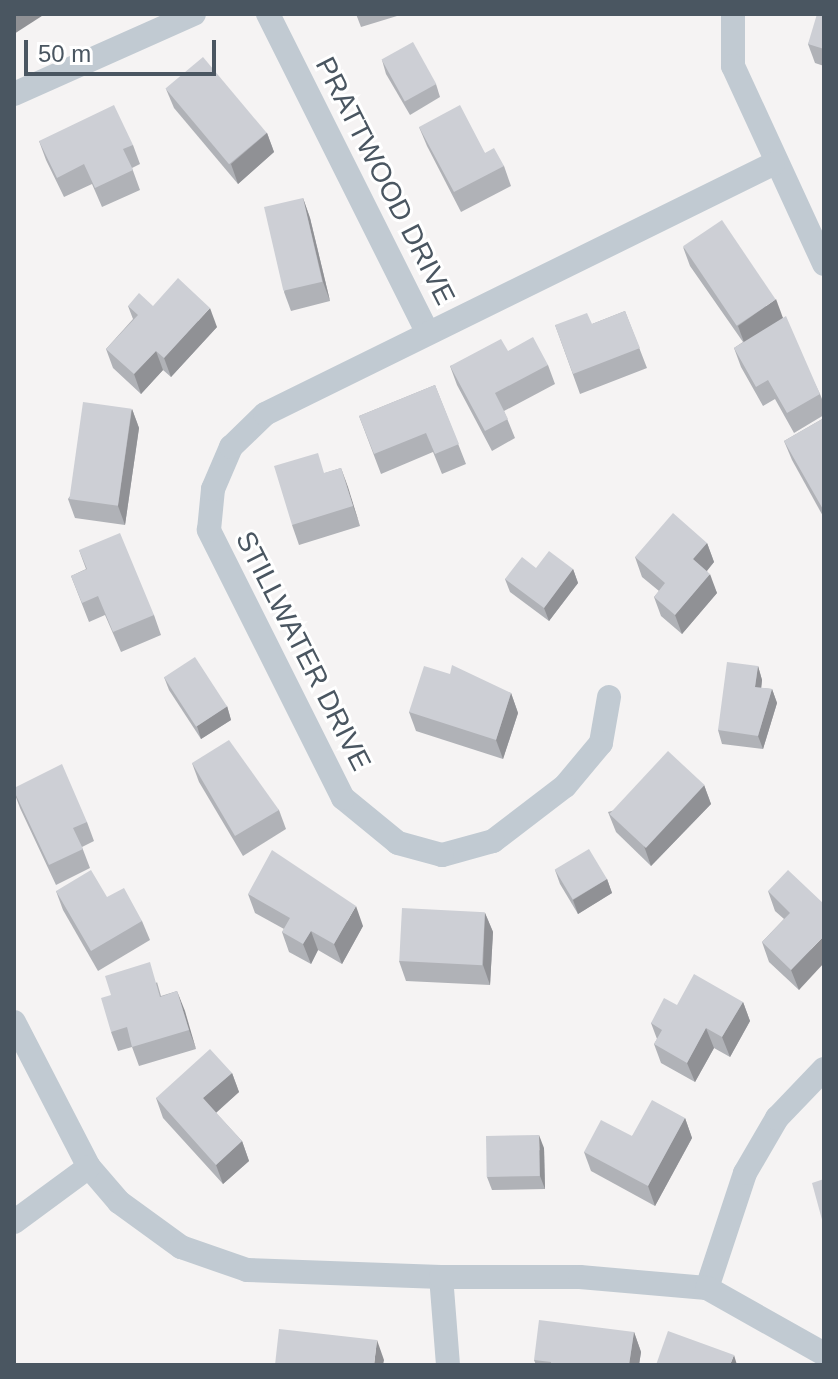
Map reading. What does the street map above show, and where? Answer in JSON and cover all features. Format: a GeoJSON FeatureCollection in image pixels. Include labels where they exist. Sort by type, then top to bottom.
{"type":"FeatureCollection","features":[{"type":"Feature","properties":{"kind":"street"},"geometry":{"type":"LineString","coordinates":[[14,94],[194,14]]}},
{"type":"Feature","properties":{"kind":"street","name":"PRATTWOOD DRIVE"},"geometry":{"type":"LineString","coordinates":[[268,14],[427,331]]}},
{"type":"Feature","properties":{"kind":"street"},"geometry":{"type":"LineString","coordinates":[[733,14],[733,66],[773,164],[824,264]]}},
{"type":"Feature","properties":{"kind":"street","name":"STILLWATER DRIVE"},"geometry":{"type":"LineString","coordinates":[[609,697],[601,743],[565,786],[493,841],[442,855],[398,843],[343,798],[209,530],[213,489],[231,447],[265,414],[427,331],[773,164]]}},
{"type":"Feature","properties":{"kind":"street"},"geometry":{"type":"LineString","coordinates":[[14,1022],[89,1167],[119,1202],[181,1247],[247,1270],[441,1277],[580,1277],[707,1288],[824,1354]]}},
{"type":"Feature","properties":{"kind":"street"},"geometry":{"type":"LineString","coordinates":[[707,1288],[745,1173],[777,1118],[824,1069]]}},
{"type":"Feature","properties":{"kind":"street"},"geometry":{"type":"LineString","coordinates":[[14,1222],[89,1167]]}},
{"type":"Feature","properties":{"kind":"street"},"geometry":{"type":"LineString","coordinates":[[441,1277],[448,1365]]}},
{"type":"Feature","properties":{"kind":"building"},"geometry":{"type":"Polygon","coordinates":[[[817,14],[824,14],[824,49],[808,44],[817,14]]]}},
{"type":"Feature","properties":{"kind":"building"},"geometry":{"type":"Polygon","coordinates":[[[413,42],[436,84],[405,101],[382,59],[413,42]]]}},
{"type":"Feature","properties":{"kind":"building"},"geometry":{"type":"Polygon","coordinates":[[[203,57],[267,133],[229,164],[165,88],[203,57]]]}},
{"type":"Feature","properties":{"kind":"building"},"geometry":{"type":"Polygon","coordinates":[[[114,105],[133,145],[123,149],[133,170],[95,188],[84,164],[57,178],[39,141],[114,105]]]}},
{"type":"Feature","properties":{"kind":"building"},"geometry":{"type":"Polygon","coordinates":[[[460,105],[485,153],[494,148],[504,166],[454,192],[419,127],[460,105]]]}},
{"type":"Feature","properties":{"kind":"building"},"geometry":{"type":"Polygon","coordinates":[[[303,198],[322,282],[283,291],[264,207],[303,198]]]}},
{"type":"Feature","properties":{"kind":"building"},"geometry":{"type":"Polygon","coordinates":[[[722,220],[776,300],[737,326],[683,246],[722,220]]]}},
{"type":"Feature","properties":{"kind":"building"},"geometry":{"type":"Polygon","coordinates":[[[178,278],[210,308],[164,358],[156,351],[134,374],[106,349],[138,315],[128,306],[139,293],[153,306],[178,278]]]}},
{"type":"Feature","properties":{"kind":"building"},"geometry":{"type":"Polygon","coordinates":[[[625,311],[640,348],[573,374],[555,325],[587,313],[592,324],[625,311]]]}},
{"type":"Feature","properties":{"kind":"building"},"geometry":{"type":"Polygon","coordinates":[[[786,316],[820,394],[787,413],[768,380],[756,387],[734,348],[786,316]]]}},
{"type":"Feature","properties":{"kind":"building"},"geometry":{"type":"Polygon","coordinates":[[[533,337],[548,365],[495,393],[508,419],[485,431],[450,366],[501,339],[508,351],[533,337]]]}},
{"type":"Feature","properties":{"kind":"building"},"geometry":{"type":"Polygon","coordinates":[[[435,385],[459,444],[435,454],[426,433],[374,454],[359,416],[435,385]]]}},
{"type":"Feature","properties":{"kind":"building"},"geometry":{"type":"Polygon","coordinates":[[[83,402],[132,409],[118,506],[69,499],[83,402]]]}},
{"type":"Feature","properties":{"kind":"building"},"geometry":{"type":"Polygon","coordinates":[[[824,418],[824,511],[784,441],[824,418]]]}},
{"type":"Feature","properties":{"kind":"building"},"geometry":{"type":"Polygon","coordinates":[[[318,453],[324,473],[341,468],[353,506],[292,525],[274,466],[318,453]]]}},
{"type":"Feature","properties":{"kind":"building"},"geometry":{"type":"Polygon","coordinates":[[[673,513],[707,543],[693,559],[710,574],[675,615],[654,597],[665,583],[635,557],[673,513]]]}},
{"type":"Feature","properties":{"kind":"building"},"geometry":{"type":"Polygon","coordinates":[[[120,533],[154,615],[113,632],[98,596],[82,603],[71,576],[87,569],[79,550],[120,533]]]}},
{"type":"Feature","properties":{"kind":"building"},"geometry":{"type":"Polygon","coordinates":[[[549,551],[573,569],[544,608],[505,579],[522,557],[536,568],[549,551]]]}},
{"type":"Feature","properties":{"kind":"building"},"geometry":{"type":"Polygon","coordinates":[[[195,657],[227,706],[196,727],[164,677],[195,657]]]}},
{"type":"Feature","properties":{"kind":"building"},"geometry":{"type":"Polygon","coordinates":[[[727,662],[758,666],[755,687],[772,689],[758,736],[718,730],[727,662]]]}},
{"type":"Feature","properties":{"kind":"building"},"geometry":{"type":"Polygon","coordinates":[[[452,665],[511,693],[496,740],[409,712],[424,666],[450,674],[452,665]]]}},
{"type":"Feature","properties":{"kind":"building"},"geometry":{"type":"Polygon","coordinates":[[[229,740],[279,810],[235,836],[192,763],[229,740]]]}},
{"type":"Feature","properties":{"kind":"building"},"geometry":{"type":"Polygon","coordinates":[[[668,751],[705,785],[646,848],[609,814],[668,751]]]}},
{"type":"Feature","properties":{"kind":"building"},"geometry":{"type":"Polygon","coordinates":[[[62,764],[87,822],[73,828],[83,849],[49,865],[14,788],[62,764]]]}},
{"type":"Feature","properties":{"kind":"building"},"geometry":{"type":"Polygon","coordinates":[[[589,849],[607,879],[573,900],[555,870],[589,849]]]}},
{"type":"Feature","properties":{"kind":"building"},"geometry":{"type":"Polygon","coordinates":[[[272,850],[356,906],[334,944],[311,931],[303,944],[282,932],[290,918],[248,894],[272,850]]]}},
{"type":"Feature","properties":{"kind":"building"},"geometry":{"type":"Polygon","coordinates":[[[91,870],[107,897],[124,888],[142,921],[91,951],[56,891],[91,870]]]}},
{"type":"Feature","properties":{"kind":"building"},"geometry":{"type":"Polygon","coordinates":[[[788,870],[824,904],[824,936],[791,970],[762,942],[790,913],[768,891],[788,870]]]}},
{"type":"Feature","properties":{"kind":"building"},"geometry":{"type":"Polygon","coordinates":[[[402,908],[485,912],[482,965],[399,961],[402,908]]]}},
{"type":"Feature","properties":{"kind":"building"},"geometry":{"type":"Polygon","coordinates":[[[150,962],[160,997],[177,991],[189,1030],[132,1047],[127,1027],[111,1032],[101,998],[111,995],[105,976],[150,962]]]}},
{"type":"Feature","properties":{"kind":"building"},"geometry":{"type":"Polygon","coordinates":[[[694,974],[743,1002],[722,1037],[706,1028],[687,1063],[654,1044],[662,1030],[651,1023],[664,998],[677,1005],[694,974]]]}},
{"type":"Feature","properties":{"kind":"building"},"geometry":{"type":"Polygon","coordinates":[[[210,1049],[232,1073],[203,1098],[242,1141],[216,1165],[156,1098],[210,1049]]]}},
{"type":"Feature","properties":{"kind":"building"},"geometry":{"type":"Polygon","coordinates":[[[652,1100],[685,1118],[648,1186],[584,1152],[601,1120],[632,1136],[652,1100]]]}},
{"type":"Feature","properties":{"kind":"building"},"geometry":{"type":"Polygon","coordinates":[[[539,1135],[540,1176],[487,1177],[486,1136],[539,1135]]]}},
{"type":"Feature","properties":{"kind":"building"},"geometry":{"type":"Polygon","coordinates":[[[824,1179],[824,1227],[812,1183],[824,1179]]]}},
{"type":"Feature","properties":{"kind":"building"},"geometry":{"type":"Polygon","coordinates":[[[539,1320],[634,1332],[629,1365],[551,1365],[551,1362],[534,1360],[539,1320]]]}},
{"type":"Feature","properties":{"kind":"building"},"geometry":{"type":"Polygon","coordinates":[[[279,1329],[377,1340],[374,1365],[275,1365],[279,1329]]]}},
{"type":"Feature","properties":{"kind":"building"},"geometry":{"type":"Polygon","coordinates":[[[668,1331],[734,1355],[730,1365],[656,1365],[668,1331]]]}}]}
